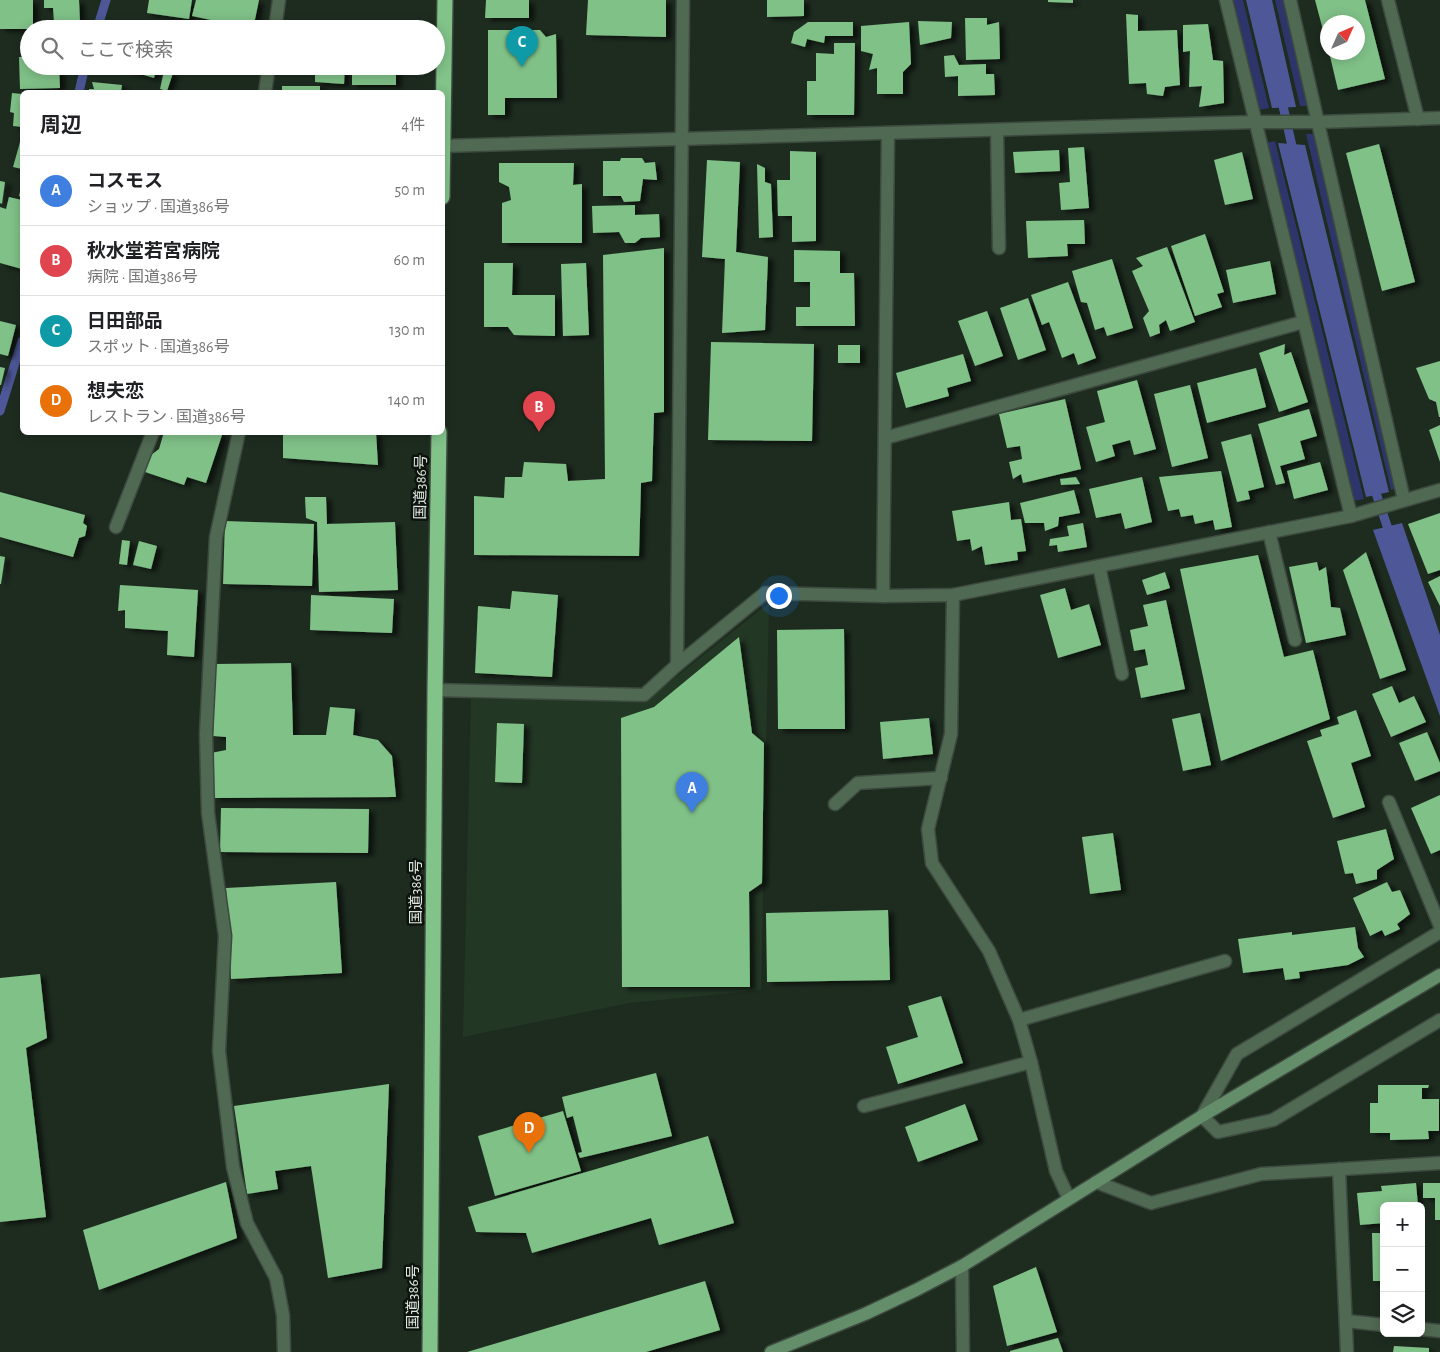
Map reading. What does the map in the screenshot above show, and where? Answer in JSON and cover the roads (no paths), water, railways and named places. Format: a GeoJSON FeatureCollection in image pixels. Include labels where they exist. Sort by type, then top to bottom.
{"type":"FeatureCollection","features":[{"type":"Feature","properties":{"kind":"highway"},"geometry":{"type":"LineString","coordinates":[[445,0],[445,20]]}},
{"type":"Feature","properties":{"kind":"highway"},"geometry":{"type":"LineString","coordinates":[[444,75],[444,90]]}},
{"type":"Feature","properties":{"kind":"highway","name":"国道386号"},"geometry":{"type":"LineString","coordinates":[[430,1352],[439,435]]}},
{"type":"Feature","properties":{"kind":"street"},"geometry":{"type":"LineString","coordinates":[[276,20],[279,0]]}},
{"type":"Feature","properties":{"kind":"street"},"geometry":{"type":"LineString","coordinates":[[677,665],[683,0]]}},
{"type":"Feature","properties":{"kind":"street"},"geometry":{"type":"LineString","coordinates":[[1226,0],[1254,122],[1351,516]]}},
{"type":"Feature","properties":{"kind":"street"},"geometry":{"type":"LineString","coordinates":[[1290,0],[1404,500]]}},
{"type":"Feature","properties":{"kind":"street"},"geometry":{"type":"LineString","coordinates":[[1388,0],[1418,119]]}},
{"type":"Feature","properties":{"kind":"street"},"geometry":{"type":"LineString","coordinates":[[265,90],[268,75]]}},
{"type":"Feature","properties":{"kind":"street"},"geometry":{"type":"LineString","coordinates":[[445,146],[1440,118]]}},
{"type":"Feature","properties":{"kind":"street"},"geometry":{"type":"LineString","coordinates":[[998,130],[999,248]]}},
{"type":"Feature","properties":{"kind":"street"},"geometry":{"type":"LineString","coordinates":[[883,596],[888,133]]}},
{"type":"Feature","properties":{"kind":"street"},"geometry":{"type":"LineString","coordinates":[[885,438],[1304,322]]}},
{"type":"Feature","properties":{"kind":"street"},"geometry":{"type":"LineString","coordinates":[[116,527],[151,435]]}},
{"type":"Feature","properties":{"kind":"street"},"geometry":{"type":"LineString","coordinates":[[238,435],[216,537],[206,734],[208,813],[225,936],[220,1051],[233,1167],[247,1223],[276,1278],[283,1315],[284,1352]]}},
{"type":"Feature","properties":{"kind":"street"},"geometry":{"type":"LineString","coordinates":[[435,690],[644,695],[677,665],[765,593],[883,596],[953,595],[1351,516],[1440,490]]}},
{"type":"Feature","properties":{"kind":"street"},"geometry":{"type":"LineString","coordinates":[[1268,532],[1295,640]]}},
{"type":"Feature","properties":{"kind":"street"},"geometry":{"type":"LineString","coordinates":[[1099,566],[1122,674]]}},
{"type":"Feature","properties":{"kind":"street"},"geometry":{"type":"LineString","coordinates":[[953,595],[951,734],[928,829],[932,863],[989,951],[1019,1020],[1031,1062],[1056,1171],[1069,1199]]}},
{"type":"Feature","properties":{"kind":"street"},"geometry":{"type":"LineString","coordinates":[[835,804],[858,783],[941,778]]}},
{"type":"Feature","properties":{"kind":"street"},"geometry":{"type":"LineString","coordinates":[[1389,802],[1440,926]]}},
{"type":"Feature","properties":{"kind":"street"},"geometry":{"type":"LineString","coordinates":[[1202,1116],[1237,1054],[1440,932]]}},
{"type":"Feature","properties":{"kind":"street"},"geometry":{"type":"LineString","coordinates":[[1019,1020],[1225,961]]}},
{"type":"Feature","properties":{"kind":"street"},"geometry":{"type":"LineString","coordinates":[[771,1352],[865,1314],[962,1266],[1202,1116],[1440,975]]}},
{"type":"Feature","properties":{"kind":"street"},"geometry":{"type":"LineString","coordinates":[[1202,1116],[1218,1132],[1273,1120],[1440,1020]]}},
{"type":"Feature","properties":{"kind":"street"},"geometry":{"type":"LineString","coordinates":[[864,1106],[1031,1062]]}},
{"type":"Feature","properties":{"kind":"street"},"geometry":{"type":"LineString","coordinates":[[1096,1182],[1151,1203],[1261,1174],[1440,1163]]}},
{"type":"Feature","properties":{"kind":"street"},"geometry":{"type":"LineString","coordinates":[[1339,1169],[1347,1352]]}},
{"type":"Feature","properties":{"kind":"street"},"geometry":{"type":"LineString","coordinates":[[962,1266],[963,1352]]}},
{"type":"Feature","properties":{"kind":"street"},"geometry":{"type":"LineString","coordinates":[[1346,1321],[1380,1325]]}},
{"type":"Feature","properties":{"kind":"street"},"geometry":{"type":"LineString","coordinates":[[1425,1329],[1440,1331]]}},
{"type":"Feature","properties":{"kind":"waterway"},"geometry":{"type":"LineString","coordinates":[[100,20],[106,0]]}},
{"type":"Feature","properties":{"kind":"waterway"},"geometry":{"type":"LineString","coordinates":[[79,90],[83,75]]}},
{"type":"Feature","properties":{"kind":"waterway"},"geometry":{"type":"LineString","coordinates":[[1281,97],[1294,155]]}},
{"type":"Feature","properties":{"kind":"waterway"},"geometry":{"type":"LineString","coordinates":[[0,411],[20,347]]}},
{"type":"Feature","properties":{"kind":"waterway"},"geometry":{"type":"LineString","coordinates":[[1373,484],[1391,538]]}},
{"type":"Feature","properties":{"kind":"place","name":"日田部品"},"geometry":{"type":"Point","coordinates":[522,67]}},
{"type":"Feature","properties":{"kind":"place","name":"秋水堂若宮病院"},"geometry":{"type":"Point","coordinates":[539,432]}},
{"type":"Feature","properties":{"kind":"place","name":"コスモス"},"geometry":{"type":"Point","coordinates":[692,813]}},
{"type":"Feature","properties":{"kind":"place","name":"想夫恋"},"geometry":{"type":"Point","coordinates":[529,1153]}}]}
